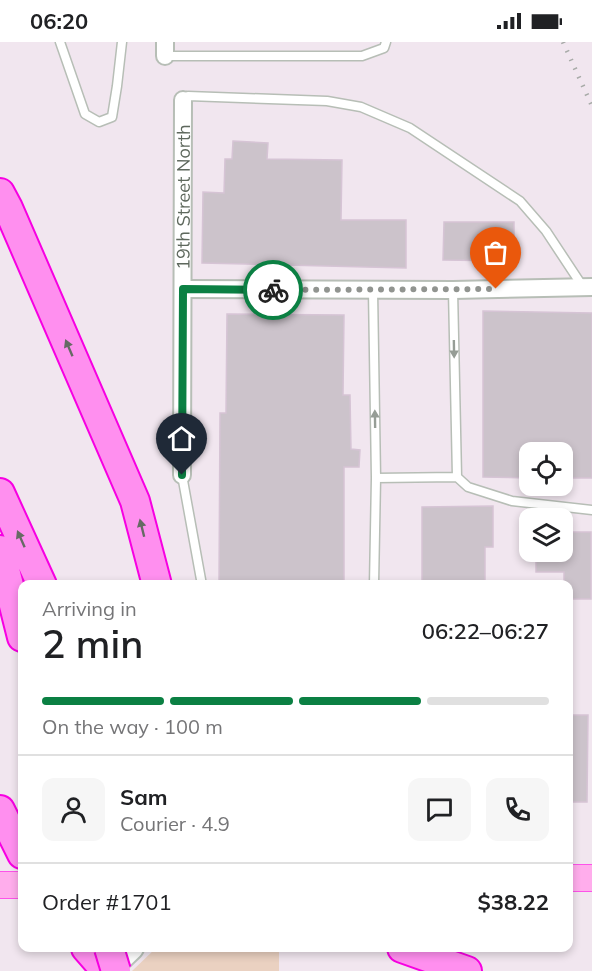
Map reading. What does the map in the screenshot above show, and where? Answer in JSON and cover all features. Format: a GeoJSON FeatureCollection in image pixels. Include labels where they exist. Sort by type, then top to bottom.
{"type":"FeatureCollection","features":[{"type":"Feature","properties":{"kind":"highway"},"geometry":{"type":"LineString","coordinates":[[0,193],[135,501],[156,580]]}},
{"type":"Feature","properties":{"kind":"highway"},"geometry":{"type":"LineString","coordinates":[[0,493],[40,580]]}},
{"type":"Feature","properties":{"kind":"highway"},"geometry":{"type":"LineString","coordinates":[[0,550],[18,621]]}},
{"type":"Feature","properties":{"kind":"highway"},"geometry":{"type":"LineString","coordinates":[[0,810],[18,846]]}},
{"type":"Feature","properties":{"kind":"highway"},"geometry":{"type":"LineString","coordinates":[[90,952],[107,971]]}},
{"type":"Feature","properties":{"kind":"highway"},"geometry":{"type":"LineString","coordinates":[[110,952],[116,971]]}},
{"type":"Feature","properties":{"kind":"highway"},"geometry":{"type":"LineString","coordinates":[[413,952],[467,971]]}},
{"type":"Feature","properties":{"kind":"main road"},"geometry":{"type":"LineString","coordinates":[[0,885],[18,885]]}},
{"type":"Feature","properties":{"kind":"street","name":"19th Street North"},"geometry":{"type":"LineString","coordinates":[[182,475],[183,100]]}},
{"type":"Feature","properties":{"kind":"street"},"geometry":{"type":"LineString","coordinates":[[183,289],[453,290],[587,287]]}},
{"type":"Feature","properties":{"kind":"street"},"geometry":{"type":"LineString","coordinates":[[107,971],[128,952]]}},
{"type":"Feature","properties":{"kind":"lane"},"geometry":{"type":"LineString","coordinates":[[60,42],[85,114],[99,122],[112,117],[122,42]]}},
{"type":"Feature","properties":{"kind":"lane"},"geometry":{"type":"LineString","coordinates":[[165,49],[362,56],[384,48],[386,42]]}},
{"type":"Feature","properties":{"kind":"lane"},"geometry":{"type":"LineString","coordinates":[[183,100],[188,96],[327,101],[361,107],[410,128],[520,201],[546,231],[587,287]]}},
{"type":"Feature","properties":{"kind":"lane"},"geometry":{"type":"LineString","coordinates":[[373,290],[376,478],[374,580]]}},
{"type":"Feature","properties":{"kind":"lane"},"geometry":{"type":"LineString","coordinates":[[453,290],[457,477]]}},
{"type":"Feature","properties":{"kind":"lane"},"geometry":{"type":"LineString","coordinates":[[182,475],[201,580]]}},
{"type":"Feature","properties":{"kind":"lane"},"geometry":{"type":"LineString","coordinates":[[376,478],[457,477],[468,487],[513,501],[592,510]]}},
{"type":"Feature","properties":{"kind":"shaded area"},"geometry":{"type":"Polygon","coordinates":[[[152,952],[279,952],[279,971],[132,971],[152,952]]]}},
{"type":"Feature","properties":{"kind":"building"},"geometry":{"type":"Polygon","coordinates":[[[233,141],[268,143],[267,159],[342,160],[341,220],[406,220],[406,268],[202,263],[203,192],[224,193],[225,159],[232,159],[233,141]]]}},
{"type":"Feature","properties":{"kind":"building"},"geometry":{"type":"Polygon","coordinates":[[[444,222],[514,222],[514,261],[443,260],[444,222]]]}},
{"type":"Feature","properties":{"kind":"building"},"geometry":{"type":"Polygon","coordinates":[[[483,311],[592,313],[592,478],[573,478],[573,442],[519,442],[519,478],[483,477],[483,311]]]}},
{"type":"Feature","properties":{"kind":"building"},"geometry":{"type":"Polygon","coordinates":[[[227,314],[344,315],[343,395],[350,395],[351,449],[360,450],[359,467],[344,467],[344,580],[219,580],[220,413],[226,413],[227,314]]]}},
{"type":"Feature","properties":{"kind":"building"},"geometry":{"type":"Polygon","coordinates":[[[493,506],[493,547],[485,547],[485,580],[422,580],[422,507],[493,506]]]}},
{"type":"Feature","properties":{"kind":"building"},"geometry":{"type":"Polygon","coordinates":[[[573,532],[591,532],[591,599],[573,599],[573,580],[564,580],[564,572],[536,572],[536,562],[573,562],[573,532]]]}},
{"type":"Feature","properties":{"kind":"building"},"geometry":{"type":"Polygon","coordinates":[[[573,715],[588,715],[587,802],[573,802],[573,715]]]}},
{"type":"Feature","properties":{"kind":"railway"},"geometry":{"type":"LineString","coordinates":[[563,42],[592,106]]}},
{"type":"Feature","properties":{"kind":"way so far"},"geometry":{"type":"LineString","coordinates":[[273,290],[496,289]]}},
{"type":"Feature","properties":{"kind":"route"},"geometry":{"type":"LineString","coordinates":[[182,475],[183,289],[273,290]]}}]}
